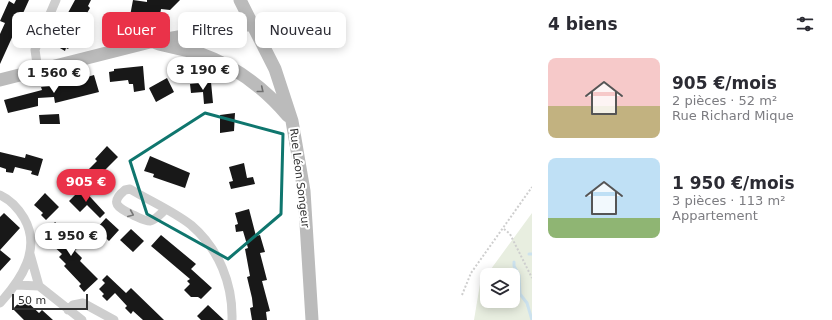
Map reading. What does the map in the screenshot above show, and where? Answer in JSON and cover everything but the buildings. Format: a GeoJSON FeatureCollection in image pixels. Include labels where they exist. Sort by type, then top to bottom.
{"type":"FeatureCollection","features":[{"type":"Feature","properties":{"kind":"street"},"geometry":{"type":"LineString","coordinates":[[38,70],[35,50],[56,0]]}},
{"type":"Feature","properties":{"kind":"street","name":"Rue Léon Songeur"},"geometry":{"type":"LineString","coordinates":[[240,0],[275,69],[292,121],[304,190],[312,320]]}},
{"type":"Feature","properties":{"kind":"street"},"geometry":{"type":"LineString","coordinates":[[170,38],[252,24]]}},
{"type":"Feature","properties":{"kind":"street"},"geometry":{"type":"LineString","coordinates":[[170,47],[200,54],[224,64],[275,100],[292,121]]}},
{"type":"Feature","properties":{"kind":"street"},"geometry":{"type":"LineString","coordinates":[[0,80],[126,48]]}},
{"type":"Feature","properties":{"kind":"street"},"geometry":{"type":"LineString","coordinates":[[165,210],[154,219],[146,220],[120,209],[116,203],[117,198],[125,190],[130,189],[190,224],[216,254],[226,274],[231,294],[232,320]]}},
{"type":"Feature","properties":{"kind":"street"},"geometry":{"type":"LineString","coordinates":[[0,195],[15,206],[26,221],[30,236],[30,254],[40,286],[82,320]]}},
{"type":"Feature","properties":{"kind":"street"},"geometry":{"type":"LineString","coordinates":[[0,303],[16,285],[30,254]]}},
{"type":"Feature","properties":{"kind":"street"},"geometry":{"type":"LineString","coordinates":[[16,285],[40,286]]}},
{"type":"Feature","properties":{"kind":"street"},"geometry":{"type":"LineString","coordinates":[[68,310],[73,305],[83,303],[114,320]]}},
{"type":"Feature","properties":{"kind":"path"},"geometry":{"type":"LineString","coordinates":[[462,295],[471,273],[532,187]]}},
{"type":"Feature","properties":{"kind":"path"},"geometry":{"type":"LineString","coordinates":[[504,228],[510,234],[532,278]]}},
{"type":"Feature","properties":{"kind":"highlighted area"},"geometry":{"type":"Polygon","coordinates":[[[205,113],[283,134],[281,214],[228,259],[147,214],[130,161],[205,113]]]}},
{"type":"Feature","properties":{"kind":"shaded area"},"geometry":{"type":"Polygon","coordinates":[[[532,213],[532,320],[474,320],[480,284],[480,308],[520,308],[520,268],[492,268],[532,213]]]}},
{"type":"Feature","properties":{"kind":"waterway"},"geometry":{"type":"LineString","coordinates":[[514,262],[514,266],[519,275],[520,294],[527,303],[532,320]]}}]}
